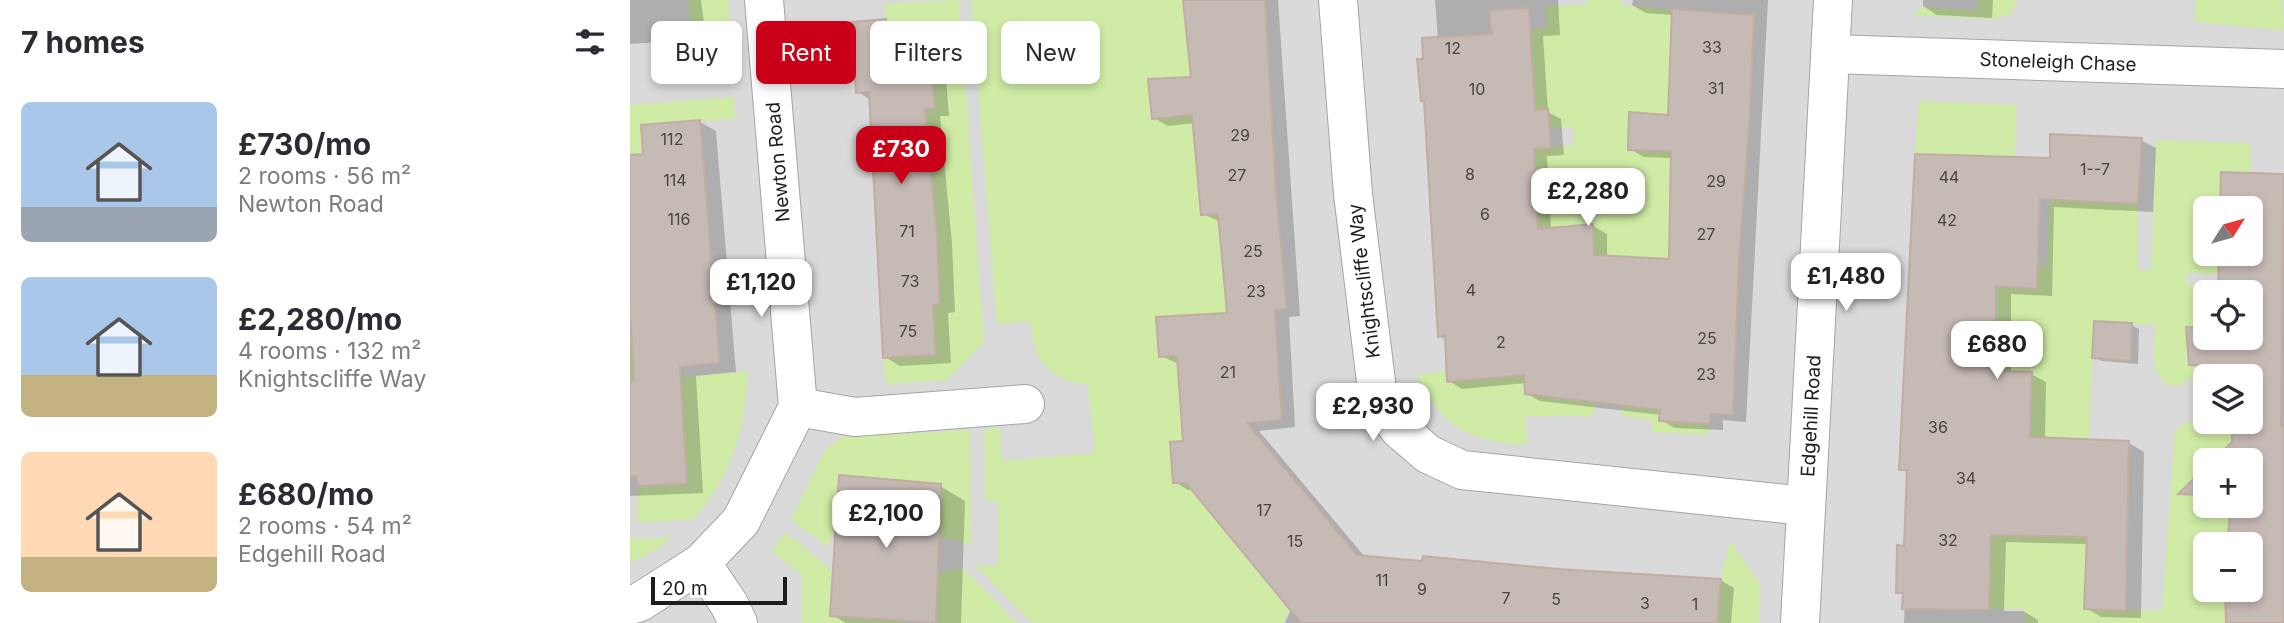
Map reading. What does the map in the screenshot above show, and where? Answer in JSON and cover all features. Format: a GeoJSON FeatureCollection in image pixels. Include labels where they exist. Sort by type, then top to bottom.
{"type":"FeatureCollection","features":[{"type":"Feature","properties":{"kind":"street","name":"Newton Road"},"geometry":{"type":"LineString","coordinates":[[764,0],[798,407]]}},
{"type":"Feature","properties":{"kind":"street","name":"Knightscliffe Way"},"geometry":{"type":"LineString","coordinates":[[1338,0],[1353,194],[1378,398],[1399,429],[1429,454],[1462,470],[1805,506]]}},
{"type":"Feature","properties":{"kind":"street","name":"Edgehill Road"},"geometry":{"type":"LineString","coordinates":[[1800,623],[1833,0]]}},
{"type":"Feature","properties":{"kind":"street","name":"Stoneleigh Chase"},"geometry":{"type":"LineString","coordinates":[[1831,54],[2284,69]]}},
{"type":"Feature","properties":{"kind":"street"},"geometry":{"type":"LineString","coordinates":[[630,605],[640,602],[701,564],[741,521],[798,407],[855,417],[1025,404]]}},
{"type":"Feature","properties":{"kind":"street"},"geometry":{"type":"LineString","coordinates":[[701,564],[738,623]]}},
{"type":"Feature","properties":{"kind":"shaded area"},"geometry":{"type":"Polygon","coordinates":[[[630,0],[2284,0],[2284,623],[630,623],[630,0]]]}},
{"type":"Feature","properties":{"kind":"green space"},"geometry":{"type":"Polygon","coordinates":[[[689,0],[728,0],[730,21],[690,21],[689,0]]]}},
{"type":"Feature","properties":{"kind":"green space"},"geometry":{"type":"Polygon","coordinates":[[[959,0],[961,21],[886,21],[884,4],[959,0]]]}},
{"type":"Feature","properties":{"kind":"green space"},"geometry":{"type":"Polygon","coordinates":[[[971,0],[1183,0],[1186,27],[1215,24],[1218,75],[1148,80],[1153,119],[1207,114],[1197,158],[1201,215],[1221,214],[1230,314],[1156,317],[1159,357],[1177,356],[1180,395],[1198,394],[1201,441],[1170,442],[1173,483],[1200,482],[1216,521],[1275,593],[1315,558],[1283,623],[1032,623],[975,565],[998,566],[998,502],[985,500],[984,430],[1000,427],[1002,461],[1095,453],[1088,385],[1062,378],[1045,366],[1035,348],[1030,321],[997,324],[978,84],[987,84],[987,21],[973,21],[971,0]]]}},
{"type":"Feature","properties":{"kind":"green space"},"geometry":{"type":"Polygon","coordinates":[[[1587,0],[1621,0],[1621,5],[1678,10],[1672,49],[1673,75],[1680,115],[1628,112],[1628,150],[1688,153],[1670,208],[1669,259],[1594,255],[1710,424],[1707,435],[1652,432],[1652,420],[1621,416],[1621,360],[1598,359],[1598,403],[1591,416],[1526,416],[1527,445],[1488,440],[1460,429],[1437,408],[1416,375],[1447,371],[1594,243],[1593,225],[1538,229],[1526,150],[1574,145],[1573,127],[1549,128],[1535,110],[1532,69],[1484,73],[1483,34],[1547,28],[1546,7],[1587,4],[1587,0]]]}},
{"type":"Feature","properties":{"kind":"green space"},"geometry":{"type":"Polygon","coordinates":[[[1978,0],[2016,0],[2012,14],[1994,19],[1914,15],[1921,7],[1977,11],[1978,0]]]}},
{"type":"Feature","properties":{"kind":"green space"},"geometry":{"type":"Polygon","coordinates":[[[2196,0],[2282,0],[2284,30],[2195,22],[2196,0]]]}},
{"type":"Feature","properties":{"kind":"green space"},"geometry":{"type":"Polygon","coordinates":[[[933,84],[965,84],[984,342],[947,380],[886,384],[883,358],[936,355],[933,305],[940,304],[925,109],[935,108],[933,84]]]}},
{"type":"Feature","properties":{"kind":"green space"},"geometry":{"type":"Polygon","coordinates":[[[734,97],[735,119],[641,125],[643,154],[630,155],[630,105],[734,97]]]}},
{"type":"Feature","properties":{"kind":"green space"},"geometry":{"type":"Polygon","coordinates":[[[1919,101],[2016,105],[2015,158],[1985,200],[1986,156],[1915,154],[1919,101]]]}},
{"type":"Feature","properties":{"kind":"green space"},"geometry":{"type":"Polygon","coordinates":[[[2156,140],[2250,143],[2251,173],[2221,172],[2220,196],[2193,196],[2193,266],[2218,266],[2218,274],[2187,273],[2187,285],[2193,285],[2193,350],[2219,350],[2219,364],[2193,364],[2193,379],[2185,380],[2184,386],[2166,385],[2155,364],[2156,325],[2093,322],[2084,609],[2162,611],[2175,431],[2186,422],[2193,422],[2193,434],[2232,434],[2232,448],[2193,448],[2193,518],[2230,518],[2228,532],[2193,532],[2193,602],[2225,602],[2226,623],[2024,623],[2024,609],[1989,609],[1990,581],[1970,561],[1991,561],[1991,535],[2031,408],[2031,372],[1983,370],[1977,315],[1996,316],[1996,293],[1985,286],[2037,288],[2037,266],[2047,266],[2049,200],[2138,204],[2138,270],[2151,270],[2156,140]]]}},
{"type":"Feature","properties":{"kind":"green space"},"geometry":{"type":"Polygon","coordinates":[[[630,287],[681,377],[748,371],[740,432],[728,467],[694,519],[637,523],[638,486],[687,483],[680,377],[630,382],[630,287]]]}},
{"type":"Feature","properties":{"kind":"green space"},"geometry":{"type":"Polygon","coordinates":[[[970,430],[971,544],[940,537],[940,484],[840,475],[835,528],[827,546],[791,520],[825,450],[843,437],[970,430]]]}},
{"type":"Feature","properties":{"kind":"green space"},"geometry":{"type":"Polygon","coordinates":[[[785,532],[832,570],[831,616],[909,623],[802,623],[802,575],[772,551],[785,532]]]}},
{"type":"Feature","properties":{"kind":"green space"},"geometry":{"type":"Polygon","coordinates":[[[673,537],[657,549],[630,563],[630,539],[673,537]]]}},
{"type":"Feature","properties":{"kind":"green space"},"geometry":{"type":"Polygon","coordinates":[[[1730,541],[1760,584],[1759,623],[1717,623],[1721,578],[1730,541]]]}},
{"type":"Feature","properties":{"kind":"green space"},"geometry":{"type":"Polygon","coordinates":[[[964,569],[1017,623],[936,623],[938,579],[942,571],[964,569]]]}},
{"type":"Feature","properties":{"kind":"building"},"geometry":{"type":"Polygon","coordinates":[[[1183,0],[1265,0],[1276,191],[1287,309],[1275,310],[1282,420],[1247,423],[1357,555],[1422,561],[1423,556],[1558,569],[1721,579],[1717,623],[1301,623],[1186,483],[1173,483],[1170,442],[1183,441],[1177,356],[1159,357],[1156,317],[1227,313],[1218,214],[1201,215],[1192,115],[1152,119],[1148,79],[1191,77],[1183,0]]]}},
{"type":"Feature","properties":{"kind":"building"},"geometry":{"type":"Polygon","coordinates":[[[1529,8],[1535,110],[1548,109],[1551,148],[1534,149],[1538,229],[1593,224],[1594,255],[1669,259],[1671,151],[1628,150],[1629,112],[1668,115],[1672,9],[1754,15],[1739,260],[1733,415],[1710,414],[1710,424],[1659,421],[1660,410],[1525,394],[1524,375],[1447,382],[1445,335],[1438,337],[1424,101],[1421,101],[1417,59],[1423,59],[1422,38],[1492,34],[1489,10],[1529,8]]]}},
{"type":"Feature","properties":{"kind":"building"},"geometry":{"type":"Polygon","coordinates":[[[886,19],[870,21],[870,84],[933,84],[935,108],[925,109],[937,234],[940,304],[933,305],[936,355],[883,358],[869,92],[856,93],[856,22],[886,19]]]}},
{"type":"Feature","properties":{"kind":"building"},"geometry":{"type":"Polygon","coordinates":[[[700,120],[720,363],[680,367],[687,484],[638,486],[636,476],[630,476],[630,382],[634,381],[630,310],[630,155],[643,154],[641,125],[700,120]]]}},
{"type":"Feature","properties":{"kind":"building"},"geometry":{"type":"Polygon","coordinates":[[[2050,134],[2142,138],[2138,204],[2040,199],[2037,289],[1996,286],[1996,371],[2032,372],[2030,437],[2129,441],[2126,611],[2084,609],[2087,537],[1991,535],[1989,610],[1902,609],[1903,593],[1896,593],[1897,545],[1904,546],[1907,470],[1899,470],[1915,154],[2050,158],[2050,134]]]}},
{"type":"Feature","properties":{"kind":"building"},"geometry":{"type":"Polygon","coordinates":[[[2221,172],[2284,174],[2281,426],[2284,426],[2284,623],[2226,623],[2225,602],[2263,602],[2263,532],[2228,532],[2230,518],[2263,518],[2263,448],[2226,448],[2232,442],[2232,434],[2263,434],[2263,364],[2189,365],[2186,327],[2193,327],[2193,350],[2263,350],[2263,280],[2218,280],[2219,266],[2263,266],[2263,196],[2220,196],[2221,172]]]}},
{"type":"Feature","properties":{"kind":"building"},"geometry":{"type":"Polygon","coordinates":[[[2094,321],[2132,323],[2131,361],[2092,358],[2094,321]]]}},
{"type":"Feature","properties":{"kind":"building"},"geometry":{"type":"Polygon","coordinates":[[[839,475],[941,484],[936,623],[830,616],[839,475]]]}},
{"type":"Feature","properties":{"kind":"building"},"geometry":{"type":"Polygon","coordinates":[[[2193,480],[2193,495],[2178,494],[2193,480]]]}}]}
